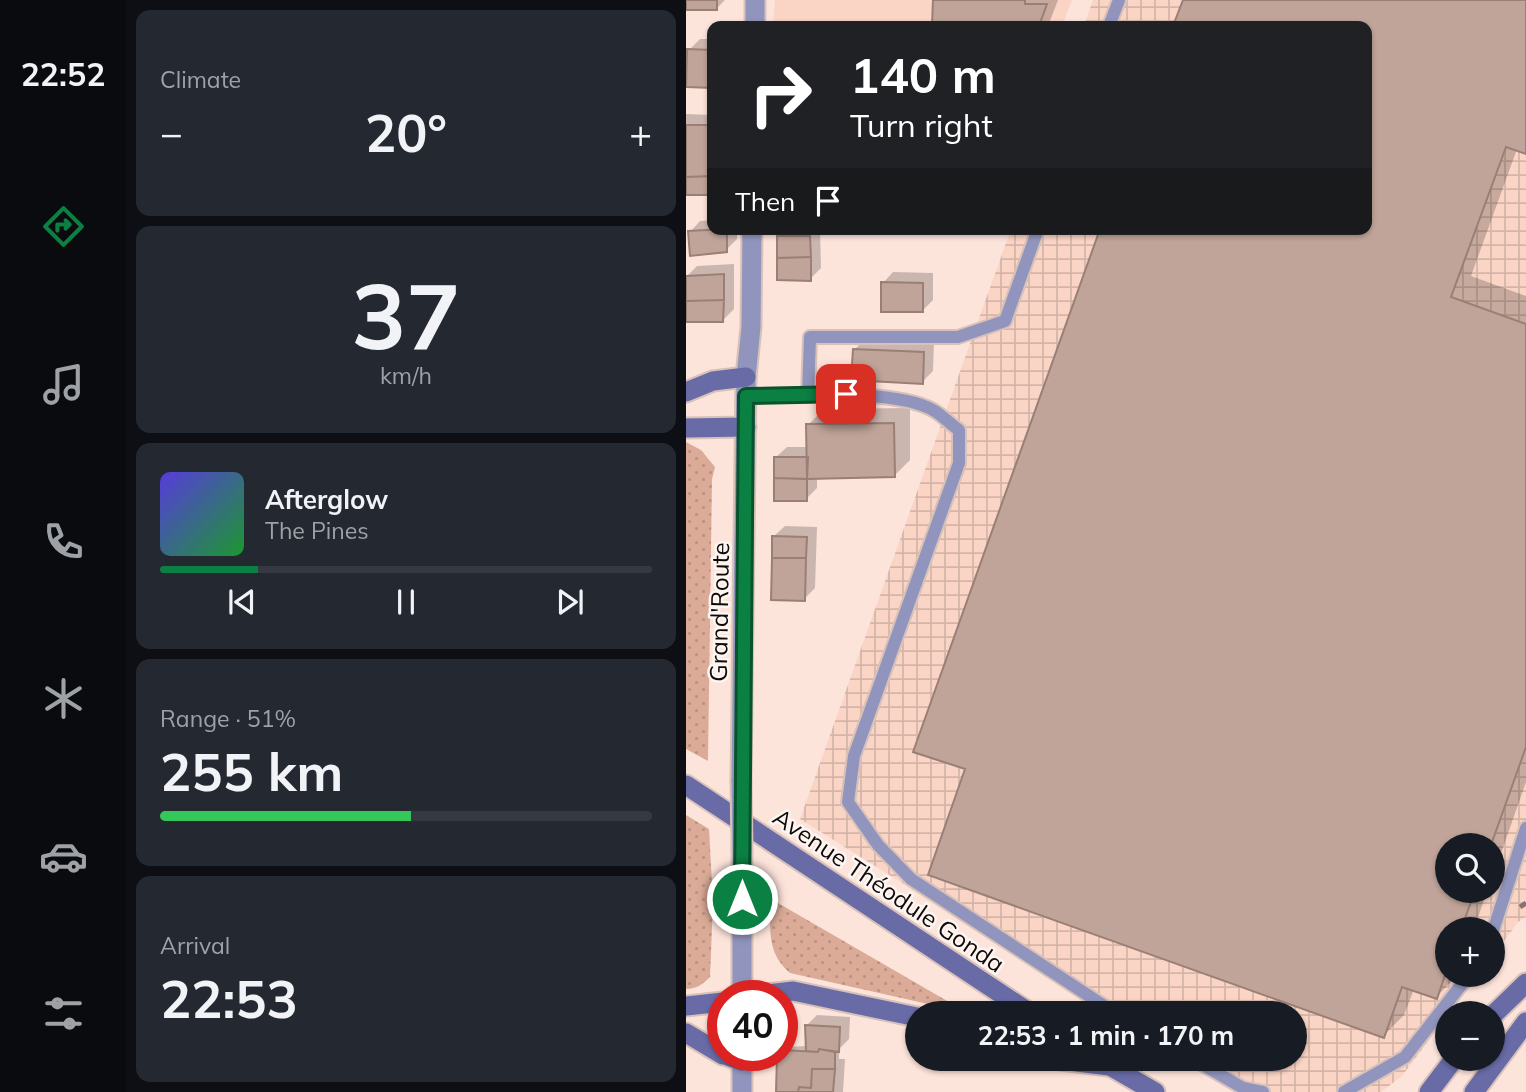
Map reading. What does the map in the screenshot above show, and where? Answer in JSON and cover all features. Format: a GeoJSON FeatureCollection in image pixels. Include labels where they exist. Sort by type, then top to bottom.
{"type":"FeatureCollection","features":[{"type":"Feature","properties":{"kind":"main road"},"geometry":{"type":"LineString","coordinates":[[686,392],[713,381],[746,386]]}},
{"type":"Feature","properties":{"kind":"main road"},"geometry":{"type":"LineString","coordinates":[[686,428],[746,427]]}},
{"type":"Feature","properties":{"kind":"main road","name":"Avenue Théodule Gonda"},"geometry":{"type":"LineString","coordinates":[[686,785],[1012,1001]]}},
{"type":"Feature","properties":{"kind":"main road"},"geometry":{"type":"LineString","coordinates":[[1505,1003],[1526,983]]}},
{"type":"Feature","properties":{"kind":"main road"},"geometry":{"type":"LineString","coordinates":[[798,992],[905,1014]]}},
{"type":"Feature","properties":{"kind":"main road"},"geometry":{"type":"LineString","coordinates":[[686,1006],[707,1004]]}},
{"type":"Feature","properties":{"kind":"main road"},"geometry":{"type":"LineString","coordinates":[[1474,1092],[1526,1022]]}},
{"type":"Feature","properties":{"kind":"main road"},"geometry":{"type":"LineString","coordinates":[[686,1033],[707,1043]]}},
{"type":"Feature","properties":{"kind":"main road"},"geometry":{"type":"LineString","coordinates":[[1119,1071],[1155,1092]]}},
{"type":"Feature","properties":{"kind":"main road"},"geometry":{"type":"LineString","coordinates":[[1429,1092],[1445,1071]]}},
{"type":"Feature","properties":{"kind":"street"},"geometry":{"type":"LineString","coordinates":[[755,0],[755,21]]}},
{"type":"Feature","properties":{"kind":"street","name":"Grand'Route"},"geometry":{"type":"LineString","coordinates":[[742,980],[741,781],[746,386],[751,327],[752,235]]}},
{"type":"Feature","properties":{"kind":"street"},"geometry":{"type":"LineString","coordinates":[[737,1071],[742,1092]]}},
{"type":"Feature","properties":{"kind":"lane"},"geometry":{"type":"LineString","coordinates":[[1111,21],[1119,0]]}},
{"type":"Feature","properties":{"kind":"lane"},"geometry":{"type":"LineString","coordinates":[[808,396],[810,337],[958,337],[1005,321],[1036,235]]}},
{"type":"Feature","properties":{"kind":"lane"},"geometry":{"type":"LineString","coordinates":[[746,386],[808,396],[846,394],[915,404],[932,410],[958,430],[959,464],[853,756],[848,802],[878,845],[911,879],[1097,1001]]}},
{"type":"Feature","properties":{"kind":"lane"},"geometry":{"type":"LineString","coordinates":[[1497,917],[1526,828]]}},
{"type":"Feature","properties":{"kind":"lane"},"geometry":{"type":"LineString","coordinates":[[1344,1092],[1405,1057],[1460,987]]}},
{"type":"Feature","properties":{"kind":"lane"},"geometry":{"type":"LineString","coordinates":[[1214,1071],[1243,1088],[1263,1092]]}},
{"type":"Feature","properties":{"kind":"shaded area"},"geometry":{"type":"Polygon","coordinates":[[[775,0],[1072,0],[1064,21],[773,21],[775,0]]]}},
{"type":"Feature","properties":{"kind":"shaded area"},"geometry":{"type":"Polygon","coordinates":[[[1093,0],[1526,0],[1526,917],[1518,922],[1505,940],[1505,917],[1435,917],[1435,987],[1469,987],[1458,1001],[1435,1001],[1435,1032],[1402,1076],[1381,1092],[1235,1092],[1201,1071],[1307,1071],[1307,1001],[1091,1001],[800,819],[1009,235],[1372,235],[1372,21],[1086,21],[1093,0]]]}},
{"type":"Feature","properties":{"kind":"shaded area"},"geometry":{"type":"Polygon","coordinates":[[[686,442],[701,450],[715,467],[712,479],[708,761],[686,749],[686,442]]]}},
{"type":"Feature","properties":{"kind":"shaded area"},"geometry":{"type":"Polygon","coordinates":[[[686,815],[709,829],[713,902],[710,977],[699,986],[686,989],[686,815]]]}},
{"type":"Feature","properties":{"kind":"shaded area"},"geometry":{"type":"Polygon","coordinates":[[[771,899],[947,1001],[915,1001],[790,973],[777,957],[770,929],[771,899]]]}},
{"type":"Feature","properties":{"kind":"building"},"geometry":{"type":"Polygon","coordinates":[[[686,0],[717,0],[717,10],[686,10],[686,0]]]}},
{"type":"Feature","properties":{"kind":"building"},"geometry":{"type":"Polygon","coordinates":[[[933,0],[1025,0],[1025,4],[1047,4],[1041,21],[932,21],[933,0]]]}},
{"type":"Feature","properties":{"kind":"building"},"geometry":{"type":"Polygon","coordinates":[[[1183,0],[1526,0],[1526,154],[1506,147],[1451,297],[1526,324],[1526,747],[1495,833],[1435,833],[1435,903],[1471,903],[1465,917],[1435,917],[1435,987],[1441,987],[1437,999],[1402,987],[1384,1038],[1307,1010],[1307,1001],[1280,1001],[928,875],[965,769],[913,752],[1098,235],[1372,235],[1372,21],[1175,21],[1183,0]]]}},
{"type":"Feature","properties":{"kind":"building"},"geometry":{"type":"Polygon","coordinates":[[[687,49],[707,50],[707,88],[686,87],[687,49]]]}},
{"type":"Feature","properties":{"kind":"building"},"geometry":{"type":"Polygon","coordinates":[[[686,125],[707,125],[707,176],[686,177],[686,125]]]}},
{"type":"Feature","properties":{"kind":"building"},"geometry":{"type":"Polygon","coordinates":[[[707,176],[707,195],[686,195],[686,177],[707,176]]]}},
{"type":"Feature","properties":{"kind":"building"},"geometry":{"type":"Polygon","coordinates":[[[707,230],[707,235],[727,235],[727,252],[690,256],[688,231],[707,230]]]}},
{"type":"Feature","properties":{"kind":"building"},"geometry":{"type":"Polygon","coordinates":[[[777,236],[810,236],[811,257],[777,258],[777,236]]]}},
{"type":"Feature","properties":{"kind":"building"},"geometry":{"type":"Polygon","coordinates":[[[811,257],[811,281],[777,280],[777,258],[811,257]]]}},
{"type":"Feature","properties":{"kind":"building"},"geometry":{"type":"Polygon","coordinates":[[[724,274],[724,300],[686,301],[686,276],[724,274]]]}},
{"type":"Feature","properties":{"kind":"building"},"geometry":{"type":"Polygon","coordinates":[[[881,282],[923,283],[923,312],[881,312],[881,282]]]}},
{"type":"Feature","properties":{"kind":"building"},"geometry":{"type":"Polygon","coordinates":[[[724,300],[723,322],[686,322],[686,301],[724,300]]]}},
{"type":"Feature","properties":{"kind":"building"},"geometry":{"type":"Polygon","coordinates":[[[853,349],[924,352],[923,384],[851,380],[853,349]]]}},
{"type":"Feature","properties":{"kind":"building"},"geometry":{"type":"Polygon","coordinates":[[[894,423],[895,477],[807,479],[806,424],[894,423]]]}},
{"type":"Feature","properties":{"kind":"building"},"geometry":{"type":"Polygon","coordinates":[[[774,457],[808,457],[807,479],[774,478],[774,457]]]}},
{"type":"Feature","properties":{"kind":"building"},"geometry":{"type":"Polygon","coordinates":[[[774,478],[807,479],[807,501],[774,501],[774,478]]]}},
{"type":"Feature","properties":{"kind":"building"},"geometry":{"type":"Polygon","coordinates":[[[772,536],[807,537],[806,558],[772,558],[772,536]]]}},
{"type":"Feature","properties":{"kind":"building"},"geometry":{"type":"Polygon","coordinates":[[[772,558],[806,558],[805,601],[771,600],[772,558]]]}},
{"type":"Feature","properties":{"kind":"building"},"geometry":{"type":"Polygon","coordinates":[[[805,1025],[840,1027],[839,1052],[819,1049],[818,1052],[806,1051],[805,1025]]]}},
{"type":"Feature","properties":{"kind":"building"},"geometry":{"type":"Polygon","coordinates":[[[819,1049],[835,1052],[835,1069],[812,1069],[811,1088],[799,1087],[798,1092],[776,1092],[777,1071],[798,1071],[798,1051],[818,1052],[819,1049]]]}},
{"type":"Feature","properties":{"kind":"building"},"geometry":{"type":"Polygon","coordinates":[[[812,1069],[835,1069],[833,1092],[798,1092],[799,1087],[811,1088],[812,1069]]]}},
{"type":"Feature","properties":{"kind":"railway"},"geometry":{"type":"LineString","coordinates":[[1520,907],[1526,903]]}},
{"type":"Feature","properties":{"kind":"route"},"geometry":{"type":"LineString","coordinates":[[742,899],[746,396],[846,394]]}}]}
